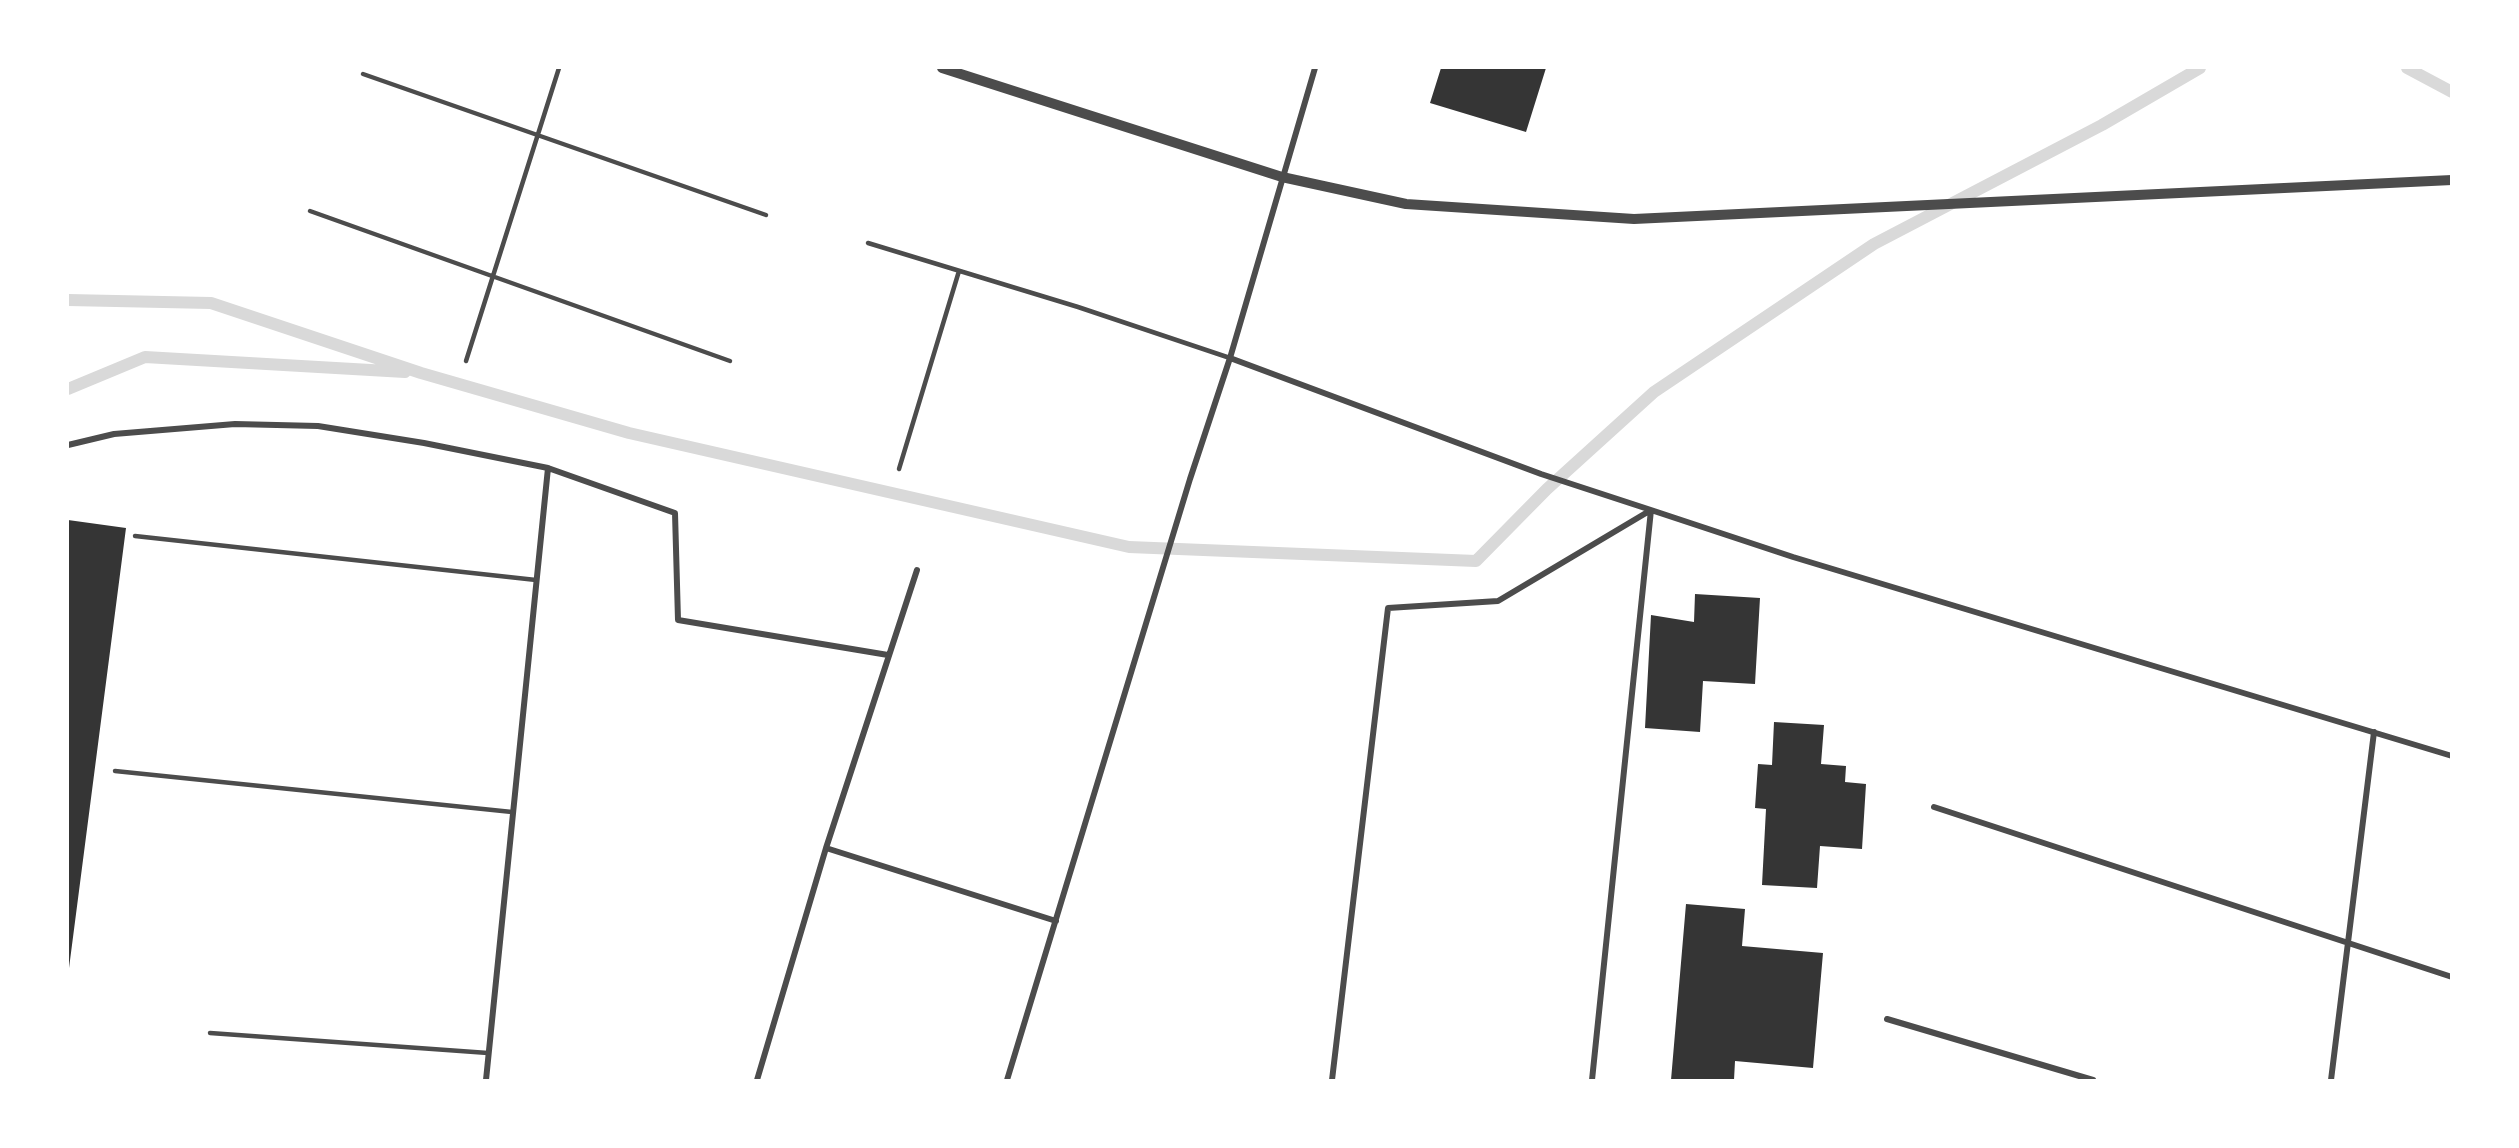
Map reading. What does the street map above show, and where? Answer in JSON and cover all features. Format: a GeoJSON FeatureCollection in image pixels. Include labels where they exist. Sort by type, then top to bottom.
{"type":"FeatureCollection","features":[{"type":"Feature","properties":{"kind":"street"},"geometry":{"type":"LineString","coordinates":[[942,68],[1282,177],[1406,204],[1634,219],[2451,180]]}},
{"type":"Feature","properties":{"kind":"street"},"geometry":{"type":"LineString","coordinates":[[1006,1080],[1230,357],[1315,68]]}},
{"type":"Feature","properties":{"kind":"street"},"geometry":{"type":"LineString","coordinates":[[1230,357],[1541,474],[1793,557],[2451,756]]}},
{"type":"Feature","properties":{"kind":"street"},"geometry":{"type":"LineString","coordinates":[[68,445],[114,434],[235,424],[318,426],[548,468],[675,513],[678,620],[888,655]]}},
{"type":"Feature","properties":{"kind":"street"},"geometry":{"type":"LineString","coordinates":[[486,1080],[548,468]]}},
{"type":"Feature","properties":{"kind":"street"},"geometry":{"type":"LineString","coordinates":[[1332,1080],[1388,608],[1498,601],[1652,510]]}},
{"type":"Feature","properties":{"kind":"street"},"geometry":{"type":"LineString","coordinates":[[1592,1080],[1652,510]]}},
{"type":"Feature","properties":{"kind":"street"},"geometry":{"type":"LineString","coordinates":[[757,1080],[826,848],[917,570]]}},
{"type":"Feature","properties":{"kind":"street"},"geometry":{"type":"LineString","coordinates":[[2331,1080],[2374,732]]}},
{"type":"Feature","properties":{"kind":"street"},"geometry":{"type":"LineString","coordinates":[[1934,807],[2451,977]]}},
{"type":"Feature","properties":{"kind":"street"},"geometry":{"type":"LineString","coordinates":[[826,848],[1056,921]]}},
{"type":"Feature","properties":{"kind":"street"},"geometry":{"type":"LineString","coordinates":[[1887,1019],[2093,1080]]}},
{"type":"Feature","properties":{"kind":"lane"},"geometry":{"type":"LineString","coordinates":[[466,361],[559,68]]}},
{"type":"Feature","properties":{"kind":"lane"},"geometry":{"type":"LineString","coordinates":[[363,74],[766,215]]}},
{"type":"Feature","properties":{"kind":"lane"},"geometry":{"type":"LineString","coordinates":[[310,211],[730,361]]}},
{"type":"Feature","properties":{"kind":"lane"},"geometry":{"type":"LineString","coordinates":[[868,243],[1230,357]]}},
{"type":"Feature","properties":{"kind":"lane"},"geometry":{"type":"LineString","coordinates":[[899,469],[959,271]]}},
{"type":"Feature","properties":{"kind":"lane"},"geometry":{"type":"LineString","coordinates":[[135,536],[536,580]]}},
{"type":"Feature","properties":{"kind":"lane"},"geometry":{"type":"LineString","coordinates":[[115,771],[512,812]]}},
{"type":"Feature","properties":{"kind":"lane"},"geometry":{"type":"LineString","coordinates":[[210,1033],[488,1053]]}},
{"type":"Feature","properties":{"kind":"building"},"geometry":{"type":"Polygon","coordinates":[[[1441,68],[1546,68],[1526,132],[1430,103],[1441,68]]]}},
{"type":"Feature","properties":{"kind":"building"},"geometry":{"type":"Polygon","coordinates":[[[68,520],[126,528],[69,968],[68,968],[68,520]]]}},
{"type":"Feature","properties":{"kind":"building"},"geometry":{"type":"Polygon","coordinates":[[[1695,594],[1760,598],[1755,684],[1703,681],[1700,732],[1645,728],[1651,615],[1694,622],[1695,594]]]}},
{"type":"Feature","properties":{"kind":"building"},"geometry":{"type":"Polygon","coordinates":[[[1774,722],[1824,725],[1821,764],[1846,766],[1845,782],[1866,784],[1862,849],[1820,846],[1817,888],[1762,885],[1766,809],[1755,808],[1758,764],[1772,765],[1774,722]]]}},
{"type":"Feature","properties":{"kind":"building"},"geometry":{"type":"Polygon","coordinates":[[[1686,904],[1745,909],[1742,946],[1823,953],[1813,1068],[1735,1061],[1734,1080],[1671,1080],[1686,904]]]}},
{"type":"Feature","properties":{"kind":"waterway"},"geometry":{"type":"LineString","coordinates":[[68,300],[211,303],[421,373],[629,433],[1129,547],[1476,561],[1547,489],[1654,392],[1874,244],[2102,125],[2200,68]]}},
{"type":"Feature","properties":{"kind":"waterway"},"geometry":{"type":"LineString","coordinates":[[2407,68],[2452,92]]}},
{"type":"Feature","properties":{"kind":"waterway"},"geometry":{"type":"LineString","coordinates":[[68,389],[145,357],[405,372]]}}]}
